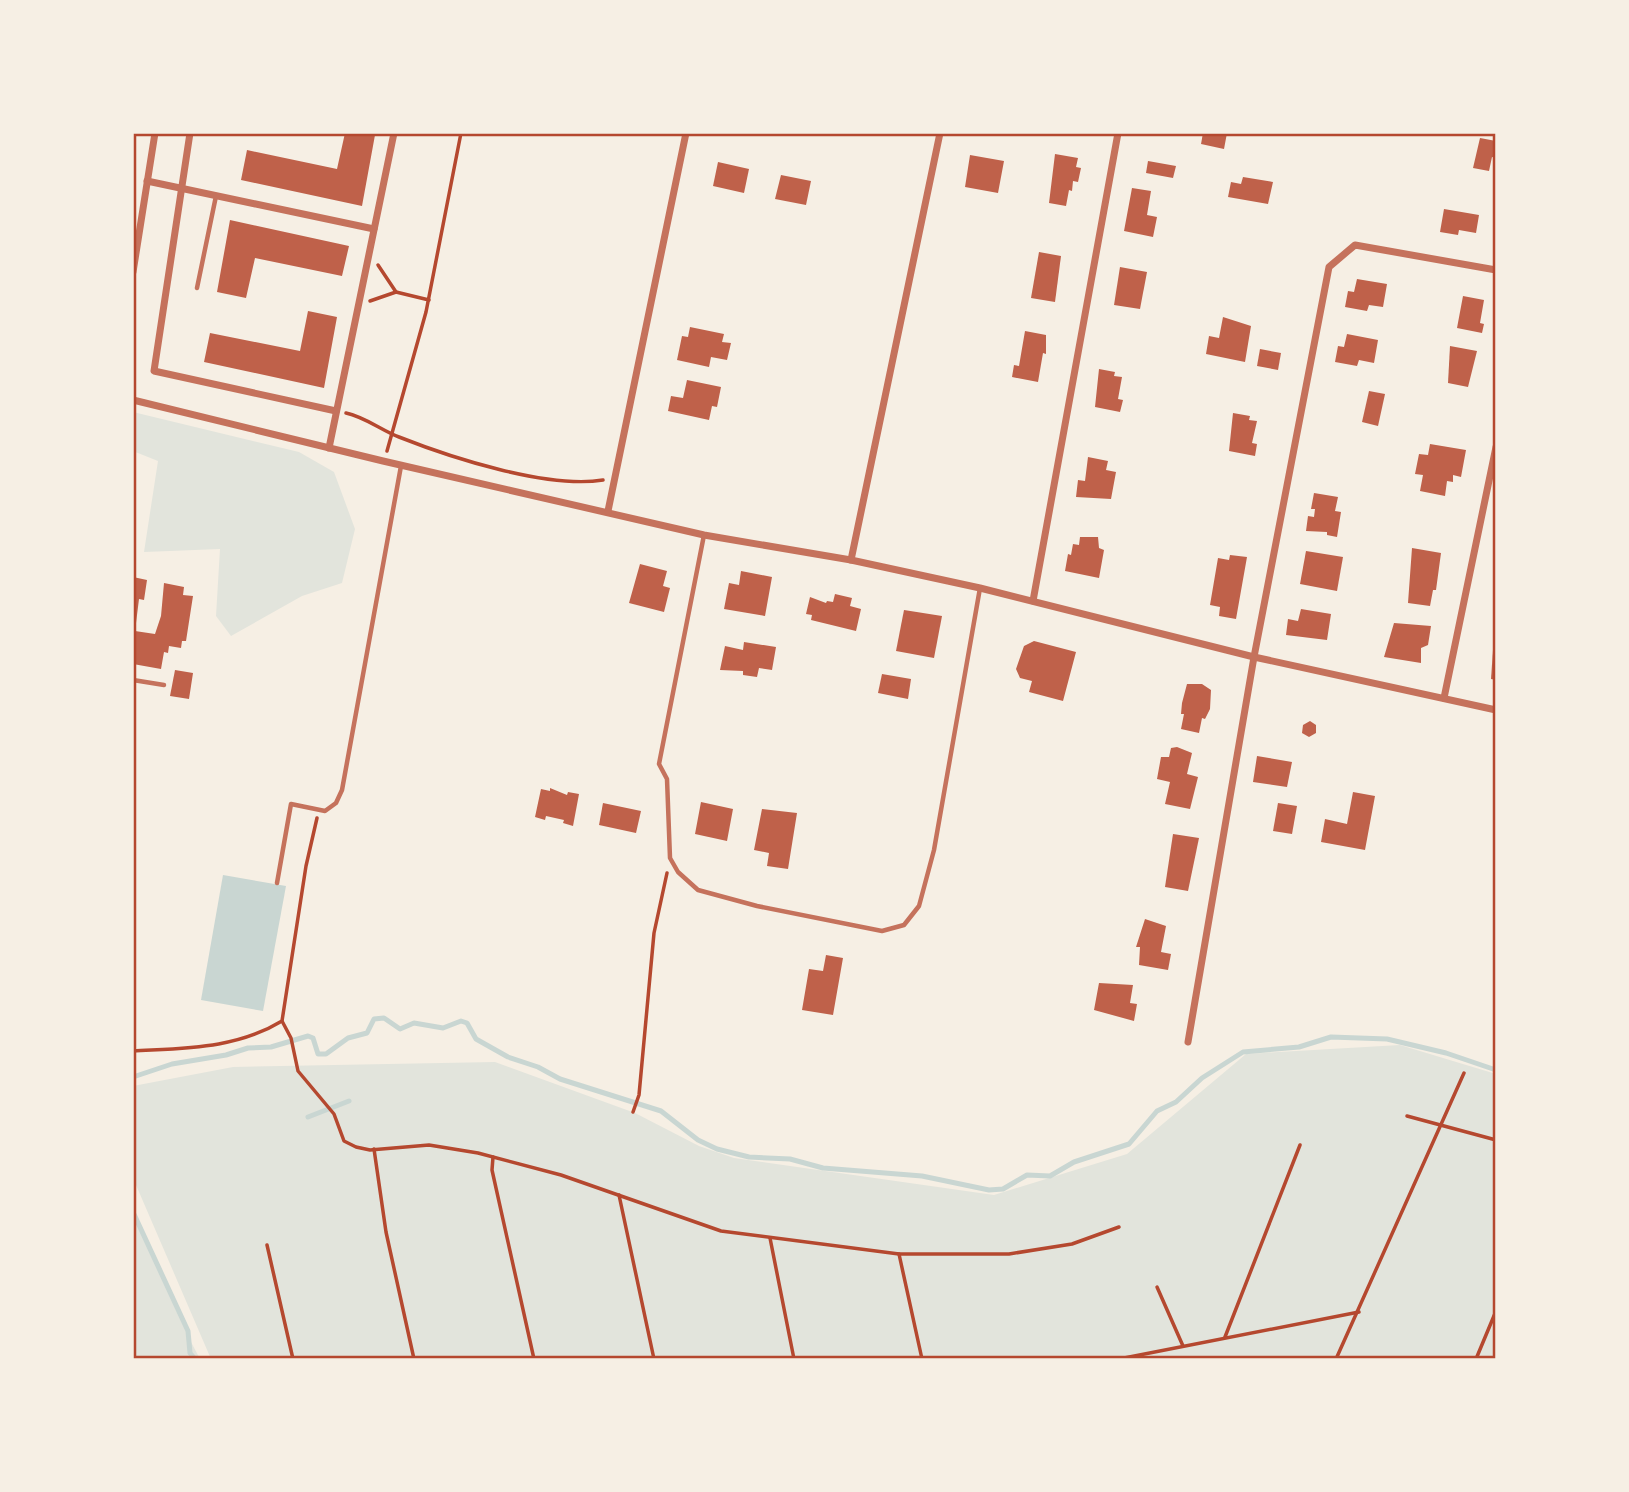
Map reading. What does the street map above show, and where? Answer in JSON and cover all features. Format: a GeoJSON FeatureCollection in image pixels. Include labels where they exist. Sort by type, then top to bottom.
{"type":"FeatureCollection","features":[{"type":"Feature","properties":{"kind":"street"},"geometry":{"type":"LineString","coordinates":[[133,272],[155,133]]}},
{"type":"Feature","properties":{"kind":"street"},"geometry":{"type":"LineString","coordinates":[[190,133],[154,371],[336,411]]}},
{"type":"Feature","properties":{"kind":"street"},"geometry":{"type":"LineString","coordinates":[[329,448],[394,133]]}},
{"type":"Feature","properties":{"kind":"street"},"geometry":{"type":"LineString","coordinates":[[608,511],[687,133]]}},
{"type":"Feature","properties":{"kind":"street"},"geometry":{"type":"LineString","coordinates":[[851,560],[940,133]]}},
{"type":"Feature","properties":{"kind":"street"},"geometry":{"type":"LineString","coordinates":[[1033,601],[1118,133]]}},
{"type":"Feature","properties":{"kind":"street"},"geometry":{"type":"LineString","coordinates":[[146,181],[374,229]]}},
{"type":"Feature","properties":{"kind":"street"},"geometry":{"type":"LineString","coordinates":[[1188,1042],[1254,657],[1329,267],[1355,245],[1496,270]]}},
{"type":"Feature","properties":{"kind":"street"},"geometry":{"type":"LineString","coordinates":[[133,400],[704,535],[851,560],[980,588],[1254,657],[1496,710]]}},
{"type":"Feature","properties":{"kind":"street"},"geometry":{"type":"LineString","coordinates":[[1444,698],[1496,447]]}},
{"type":"Feature","properties":{"kind":"lane"},"geometry":{"type":"LineString","coordinates":[[197,288],[216,196]]}},
{"type":"Feature","properties":{"kind":"lane"},"geometry":{"type":"LineString","coordinates":[[277,883],[291,804],[325,811],[336,803],[342,789],[401,465]]}},
{"type":"Feature","properties":{"kind":"lane"},"geometry":{"type":"LineString","coordinates":[[704,535],[659,764],[667,779],[670,859],[678,872],[698,890],[757,906],[882,931],[904,925],[919,906],[934,850],[980,588]]}},
{"type":"Feature","properties":{"kind":"lane"},"geometry":{"type":"LineString","coordinates":[[133,680],[164,685]]}},
{"type":"Feature","properties":{"kind":"path"},"geometry":{"type":"LineString","coordinates":[[383,461],[393,435],[429,300],[461,133]]}},
{"type":"Feature","properties":{"kind":"path"},"geometry":{"type":"LineString","coordinates":[[368,259],[378,266],[396,292]]}},
{"type":"Feature","properties":{"kind":"path"},"geometry":{"type":"LineString","coordinates":[[358,304],[396,292],[429,300]]}},
{"type":"Feature","properties":{"kind":"path"},"geometry":{"type":"LineString","coordinates":[[336,411],[357,415],[393,435],[493,467],[583,483],[615,478]]}},
{"type":"Feature","properties":{"kind":"path"},"geometry":{"type":"LineString","coordinates":[[319,809],[306,866],[282,1021],[294,1047],[298,1071],[334,1114],[344,1141],[372,1150],[429,1145],[493,1157],[620,1195],[721,1231],[899,1254],[1009,1254],[1072,1244],[1119,1227]]}},
{"type":"Feature","properties":{"kind":"path"},"geometry":{"type":"LineString","coordinates":[[633,1112],[639,1095],[654,933],[670,859]]}},
{"type":"Feature","properties":{"kind":"path"},"geometry":{"type":"LineString","coordinates":[[133,1051],[221,1045],[261,1033],[282,1021]]}},
{"type":"Feature","properties":{"kind":"path"},"geometry":{"type":"LineString","coordinates":[[1336,1359],[1464,1073]]}},
{"type":"Feature","properties":{"kind":"path"},"geometry":{"type":"LineString","coordinates":[[1407,1116],[1496,1140]]}},
{"type":"Feature","properties":{"kind":"path"},"geometry":{"type":"LineString","coordinates":[[1225,1338],[1300,1145]]}},
{"type":"Feature","properties":{"kind":"path"},"geometry":{"type":"LineString","coordinates":[[372,1150],[386,1232],[414,1359]]}},
{"type":"Feature","properties":{"kind":"path"},"geometry":{"type":"LineString","coordinates":[[493,1157],[492,1170],[534,1359]]}},
{"type":"Feature","properties":{"kind":"path"},"geometry":{"type":"LineString","coordinates":[[620,1195],[654,1359]]}},
{"type":"Feature","properties":{"kind":"path"},"geometry":{"type":"LineString","coordinates":[[770,1238],[794,1359]]}},
{"type":"Feature","properties":{"kind":"path"},"geometry":{"type":"LineString","coordinates":[[267,1245],[293,1359]]}},
{"type":"Feature","properties":{"kind":"path"},"geometry":{"type":"LineString","coordinates":[[899,1254],[922,1359]]}},
{"type":"Feature","properties":{"kind":"path"},"geometry":{"type":"LineString","coordinates":[[1157,1287],[1183,1346]]}},
{"type":"Feature","properties":{"kind":"path"},"geometry":{"type":"LineString","coordinates":[[1476,1359],[1496,1311]]}},
{"type":"Feature","properties":{"kind":"path"},"geometry":{"type":"LineString","coordinates":[[1119,1359],[1359,1312]]}},
{"type":"Feature","properties":{"kind":"shaded area"},"geometry":{"type":"Polygon","coordinates":[[[133,412],[299,452],[334,472],[355,529],[342,583],[302,596],[231,636],[216,616],[220,549],[144,552],[158,461],[133,451],[133,412]]]}},
{"type":"Feature","properties":{"kind":"shaded area"},"geometry":{"type":"Polygon","coordinates":[[[223,875],[286,886],[263,1011],[201,1000],[223,875]]]}},
{"type":"Feature","properties":{"kind":"shaded area"},"geometry":{"type":"Polygon","coordinates":[[[1400,1045],[1496,1074],[1496,1359],[211,1359],[133,1178],[133,1086],[233,1067],[495,1062],[635,1113],[699,1146],[734,1158],[994,1195],[1127,1154],[1246,1054],[1400,1045]]]}},
{"type":"Feature","properties":{"kind":"shaded area"},"geometry":{"type":"Polygon","coordinates":[[[133,1215],[191,1342],[200,1359],[133,1359],[133,1215]]]}},
{"type":"Feature","properties":{"kind":"building"},"geometry":{"type":"Polygon","coordinates":[[[345,133],[375,135],[362,206],[241,180],[247,150],[337,169],[345,133]]]}},
{"type":"Feature","properties":{"kind":"building"},"geometry":{"type":"Polygon","coordinates":[[[1203,133],[1227,133],[1224,149],[1201,144],[1203,133]]]}},
{"type":"Feature","properties":{"kind":"building"},"geometry":{"type":"Polygon","coordinates":[[[1480,138],[1496,141],[1496,158],[1492,157],[1489,171],[1473,168],[1480,138]]]}},
{"type":"Feature","properties":{"kind":"building"},"geometry":{"type":"Polygon","coordinates":[[[1055,154],[1078,158],[1076,167],[1081,168],[1078,182],[1073,181],[1072,191],[1069,190],[1066,206],[1049,203],[1055,154]]]}},
{"type":"Feature","properties":{"kind":"building"},"geometry":{"type":"Polygon","coordinates":[[[970,155],[1004,161],[998,193],[965,187],[970,155]]]}},
{"type":"Feature","properties":{"kind":"building"},"geometry":{"type":"Polygon","coordinates":[[[1148,161],[1176,166],[1173,178],[1146,173],[1148,161]]]}},
{"type":"Feature","properties":{"kind":"building"},"geometry":{"type":"Polygon","coordinates":[[[718,162],[749,169],[744,193],[713,186],[718,162]]]}},
{"type":"Feature","properties":{"kind":"building"},"geometry":{"type":"Polygon","coordinates":[[[781,175],[811,181],[806,205],[775,199],[781,175]]]}},
{"type":"Feature","properties":{"kind":"building"},"geometry":{"type":"Polygon","coordinates":[[[1243,177],[1273,182],[1268,204],[1228,197],[1231,182],[1241,184],[1243,177]]]}},
{"type":"Feature","properties":{"kind":"building"},"geometry":{"type":"Polygon","coordinates":[[[1132,188],[1151,191],[1147,215],[1157,217],[1153,237],[1124,231],[1132,188]]]}},
{"type":"Feature","properties":{"kind":"building"},"geometry":{"type":"Polygon","coordinates":[[[1444,209],[1479,215],[1476,233],[1459,230],[1458,235],[1440,232],[1444,209]]]}},
{"type":"Feature","properties":{"kind":"building"},"geometry":{"type":"Polygon","coordinates":[[[230,220],[349,246],[342,276],[255,258],[246,298],[217,292],[230,220]]]}},
{"type":"Feature","properties":{"kind":"building"},"geometry":{"type":"Polygon","coordinates":[[[1039,252],[1061,256],[1055,302],[1031,298],[1039,252]]]}},
{"type":"Feature","properties":{"kind":"building"},"geometry":{"type":"Polygon","coordinates":[[[1120,267],[1147,272],[1140,309],[1114,305],[1120,267]]]}},
{"type":"Feature","properties":{"kind":"building"},"geometry":{"type":"Polygon","coordinates":[[[1357,279],[1387,284],[1383,307],[1369,305],[1367,311],[1345,307],[1348,291],[1354,292],[1357,279]]]}},
{"type":"Feature","properties":{"kind":"building"},"geometry":{"type":"Polygon","coordinates":[[[1463,296],[1484,300],[1480,323],[1484,324],[1482,333],[1457,328],[1463,296]]]}},
{"type":"Feature","properties":{"kind":"building"},"geometry":{"type":"Polygon","coordinates":[[[308,311],[337,317],[324,388],[204,362],[210,333],[300,351],[308,311]]]}},
{"type":"Feature","properties":{"kind":"building"},"geometry":{"type":"Polygon","coordinates":[[[1223,317],[1251,326],[1245,362],[1206,354],[1209,336],[1219,338],[1223,317]]]}},
{"type":"Feature","properties":{"kind":"building"},"geometry":{"type":"Polygon","coordinates":[[[690,327],[724,334],[722,342],[731,343],[727,360],[711,357],[709,367],[677,360],[682,336],[688,337],[690,327]]]}},
{"type":"Feature","properties":{"kind":"building"},"geometry":{"type":"Polygon","coordinates":[[[1025,331],[1046,335],[1046,354],[1043,353],[1038,382],[1012,377],[1014,365],[1019,366],[1025,331]]]}},
{"type":"Feature","properties":{"kind":"building"},"geometry":{"type":"Polygon","coordinates":[[[1347,334],[1378,340],[1374,363],[1359,360],[1357,366],[1335,362],[1338,346],[1344,347],[1347,334]]]}},
{"type":"Feature","properties":{"kind":"building"},"geometry":{"type":"Polygon","coordinates":[[[1450,346],[1477,351],[1468,387],[1448,383],[1450,346]]]}},
{"type":"Feature","properties":{"kind":"building"},"geometry":{"type":"Polygon","coordinates":[[[1260,349],[1281,353],[1278,370],[1257,366],[1260,349]]]}},
{"type":"Feature","properties":{"kind":"building"},"geometry":{"type":"Polygon","coordinates":[[[1099,369],[1115,372],[1114,376],[1122,377],[1118,399],[1123,400],[1120,412],[1095,407],[1099,369]]]}},
{"type":"Feature","properties":{"kind":"building"},"geometry":{"type":"Polygon","coordinates":[[[687,380],[721,387],[717,407],[712,406],[709,420],[668,411],[671,396],[683,398],[687,380]]]}},
{"type":"Feature","properties":{"kind":"building"},"geometry":{"type":"Polygon","coordinates":[[[1369,391],[1385,394],[1378,426],[1362,422],[1369,391]]]}},
{"type":"Feature","properties":{"kind":"building"},"geometry":{"type":"Polygon","coordinates":[[[1233,413],[1250,416],[1249,420],[1257,421],[1252,443],[1257,444],[1255,456],[1229,451],[1233,413]]]}},
{"type":"Feature","properties":{"kind":"building"},"geometry":{"type":"Polygon","coordinates":[[[1430,444],[1466,450],[1461,477],[1453,475],[1453,482],[1447,481],[1445,496],[1420,491],[1423,475],[1415,474],[1419,454],[1428,455],[1430,444]]]}},
{"type":"Feature","properties":{"kind":"building"},"geometry":{"type":"Polygon","coordinates":[[[1088,457],[1108,461],[1106,470],[1116,472],[1111,499],[1076,497],[1078,480],[1085,481],[1088,457]]]}},
{"type":"Feature","properties":{"kind":"building"},"geometry":{"type":"Polygon","coordinates":[[[1314,493],[1338,497],[1335,511],[1341,512],[1337,537],[1327,535],[1327,532],[1306,531],[1308,516],[1314,517],[1315,509],[1311,509],[1314,493]]]}},
{"type":"Feature","properties":{"kind":"building"},"geometry":{"type":"Polygon","coordinates":[[[1080,537],[1098,537],[1099,548],[1104,550],[1099,578],[1065,571],[1068,554],[1071,555],[1073,544],[1079,545],[1080,537]]]}},
{"type":"Feature","properties":{"kind":"building"},"geometry":{"type":"Polygon","coordinates":[[[1412,548],[1441,553],[1436,590],[1433,590],[1430,606],[1408,603],[1412,548]]]}},
{"type":"Feature","properties":{"kind":"building"},"geometry":{"type":"Polygon","coordinates":[[[1306,551],[1343,557],[1337,591],[1300,584],[1306,551]]]}},
{"type":"Feature","properties":{"kind":"building"},"geometry":{"type":"Polygon","coordinates":[[[1230,555],[1247,557],[1236,619],[1219,616],[1220,607],[1210,605],[1218,558],[1229,560],[1230,555]]]}},
{"type":"Feature","properties":{"kind":"building"},"geometry":{"type":"Polygon","coordinates":[[[640,564],[667,571],[663,586],[670,588],[664,612],[629,603],[640,564]]]}},
{"type":"Feature","properties":{"kind":"building"},"geometry":{"type":"Polygon","coordinates":[[[741,571],[772,577],[765,616],[724,609],[729,583],[739,585],[741,571]]]}},
{"type":"Feature","properties":{"kind":"building"},"geometry":{"type":"Polygon","coordinates":[[[133,577],[147,580],[144,600],[139,599],[135,631],[155,634],[161,616],[164,583],[184,587],[183,595],[193,596],[186,641],[182,641],[181,648],[169,646],[168,653],[164,652],[161,669],[133,664],[133,577]]]}},
{"type":"Feature","properties":{"kind":"building"},"geometry":{"type":"Polygon","coordinates":[[[835,594],[852,598],[850,606],[861,609],[856,631],[811,620],[812,615],[806,614],[810,597],[826,603],[833,602],[835,594]]]}},
{"type":"Feature","properties":{"kind":"building"},"geometry":{"type":"Polygon","coordinates":[[[1301,609],[1331,614],[1327,640],[1286,635],[1288,619],[1298,621],[1301,609]]]}},
{"type":"Feature","properties":{"kind":"building"},"geometry":{"type":"Polygon","coordinates":[[[904,610],[942,616],[934,658],[896,651],[904,610]]]}},
{"type":"Feature","properties":{"kind":"building"},"geometry":{"type":"Polygon","coordinates":[[[1394,623],[1431,626],[1428,645],[1421,648],[1421,663],[1384,657],[1394,623]]]}},
{"type":"Feature","properties":{"kind":"building"},"geometry":{"type":"Polygon","coordinates":[[[1034,641],[1076,652],[1063,701],[1029,692],[1032,681],[1020,678],[1016,669],[1024,646],[1034,641]]]}},
{"type":"Feature","properties":{"kind":"building"},"geometry":{"type":"Polygon","coordinates":[[[744,642],[776,647],[772,670],[759,668],[757,677],[743,675],[743,671],[720,670],[725,646],[743,650],[744,642]]]}},
{"type":"Feature","properties":{"kind":"building"},"geometry":{"type":"Polygon","coordinates":[[[1493,650],[1496,650],[1496,680],[1491,679],[1493,650]]]}},
{"type":"Feature","properties":{"kind":"building"},"geometry":{"type":"Polygon","coordinates":[[[175,670],[193,673],[189,699],[170,696],[175,670]]]}},
{"type":"Feature","properties":{"kind":"building"},"geometry":{"type":"Polygon","coordinates":[[[882,674],[911,679],[908,699],[878,693],[882,674]]]}},
{"type":"Feature","properties":{"kind":"building"},"geometry":{"type":"Polygon","coordinates":[[[1187,684],[1202,684],[1211,690],[1210,709],[1205,719],[1202,718],[1199,733],[1181,729],[1184,714],[1181,714],[1182,703],[1187,684]]]}},
{"type":"Feature","properties":{"kind":"building"},"geometry":{"type":"Polygon","coordinates":[[[1310,721],[1316,725],[1316,733],[1309,737],[1302,733],[1303,725],[1310,721]]]}},
{"type":"Feature","properties":{"kind":"building"},"geometry":{"type":"Polygon","coordinates":[[[1177,747],[1192,753],[1187,774],[1198,777],[1190,809],[1165,804],[1170,782],[1157,779],[1161,757],[1169,757],[1171,748],[1177,747]]]}},
{"type":"Feature","properties":{"kind":"building"},"geometry":{"type":"Polygon","coordinates":[[[1257,756],[1292,762],[1287,787],[1253,782],[1257,756]]]}},
{"type":"Feature","properties":{"kind":"building"},"geometry":{"type":"Polygon","coordinates":[[[550,788],[567,795],[568,792],[579,794],[573,826],[563,823],[564,820],[546,816],[545,820],[535,817],[541,789],[550,791],[550,788]]]}},
{"type":"Feature","properties":{"kind":"building"},"geometry":{"type":"Polygon","coordinates":[[[1353,792],[1375,796],[1365,850],[1321,842],[1325,819],[1347,824],[1353,792]]]}},
{"type":"Feature","properties":{"kind":"building"},"geometry":{"type":"Polygon","coordinates":[[[701,802],[733,809],[727,841],[695,834],[701,802]]]}},
{"type":"Feature","properties":{"kind":"building"},"geometry":{"type":"Polygon","coordinates":[[[603,803],[641,811],[636,833],[599,825],[603,803]]]}},
{"type":"Feature","properties":{"kind":"building"},"geometry":{"type":"Polygon","coordinates":[[[1278,803],[1297,806],[1292,834],[1273,831],[1278,803]]]}},
{"type":"Feature","properties":{"kind":"building"},"geometry":{"type":"Polygon","coordinates":[[[762,809],[797,813],[788,869],[767,866],[769,853],[754,850],[762,809]]]}},
{"type":"Feature","properties":{"kind":"building"},"geometry":{"type":"Polygon","coordinates":[[[1173,834],[1199,838],[1188,891],[1165,887],[1173,834]]]}},
{"type":"Feature","properties":{"kind":"building"},"geometry":{"type":"Polygon","coordinates":[[[1145,919],[1166,926],[1161,952],[1171,954],[1168,970],[1139,965],[1140,947],[1136,947],[1145,919]]]}},
{"type":"Feature","properties":{"kind":"building"},"geometry":{"type":"Polygon","coordinates":[[[826,955],[843,958],[833,1015],[802,1010],[809,969],[823,971],[826,955]]]}},
{"type":"Feature","properties":{"kind":"building"},"geometry":{"type":"Polygon","coordinates":[[[1099,983],[1133,985],[1130,1003],[1137,1004],[1134,1021],[1094,1010],[1099,983]]]}},
{"type":"Feature","properties":{"kind":"waterway"},"geometry":{"type":"LineString","coordinates":[[133,1077],[172,1064],[226,1055],[248,1048],[271,1047],[308,1036],[313,1038],[318,1054],[326,1054],[348,1038],[367,1033],[374,1019],[384,1018],[400,1029],[414,1023],[443,1028],[461,1021],[467,1023],[476,1039],[508,1057],[538,1067],[560,1079],[661,1111],[698,1140],[717,1149],[749,1157],[790,1159],[823,1168],[922,1176],[989,1190],[1003,1189],[1027,1175],[1050,1176],[1074,1162],[1129,1144],[1157,1111],[1176,1102],[1202,1078],[1243,1052],[1299,1047],[1331,1037],[1387,1039],[1446,1053],[1496,1070]]}},
{"type":"Feature","properties":{"kind":"waterway"},"geometry":{"type":"LineString","coordinates":[[308,1117],[349,1101]]}},
{"type":"Feature","properties":{"kind":"waterway"},"geometry":{"type":"LineString","coordinates":[[133,1212],[188,1331],[190,1353],[195,1359]]}}]}
